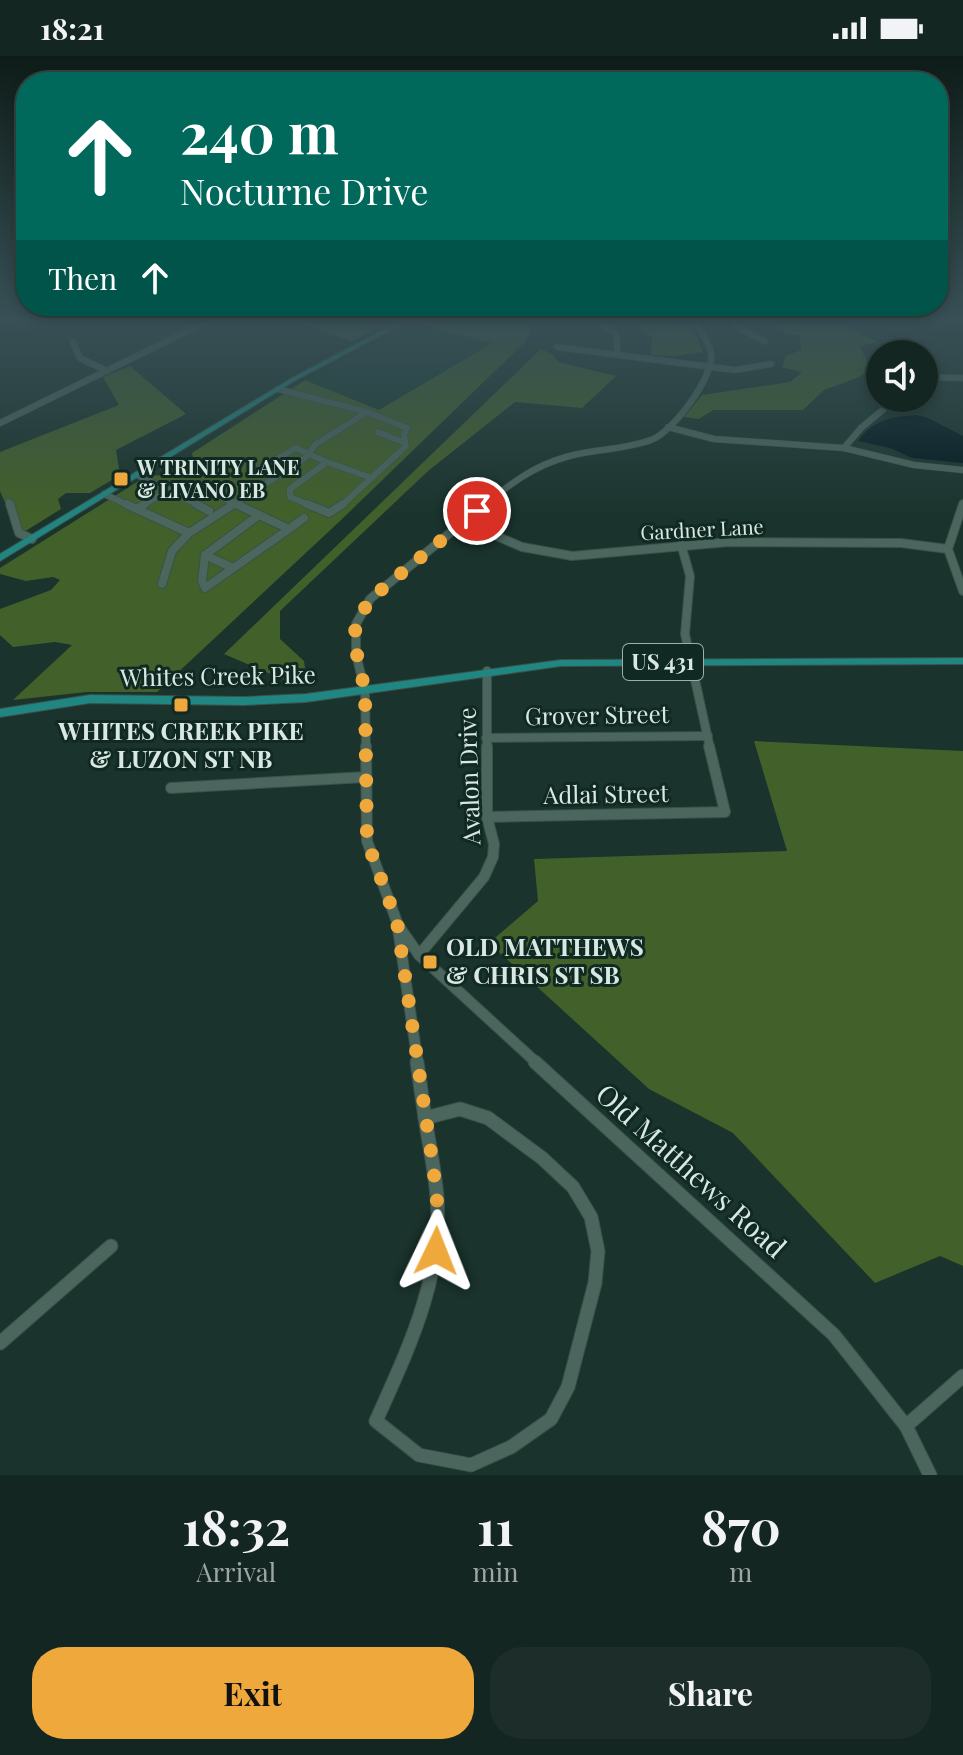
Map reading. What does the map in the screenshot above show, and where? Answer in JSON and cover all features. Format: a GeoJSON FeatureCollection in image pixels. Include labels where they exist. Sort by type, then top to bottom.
{"type":"FeatureCollection","features":[{"type":"Feature","properties":{"kind":"main road"},"geometry":{"type":"LineString","coordinates":[[0,558],[283,386]]}},
{"type":"Feature","properties":{"kind":"main road","name":"Whites Creek Pike"},"geometry":{"type":"LineString","coordinates":[[0,713],[90,699],[244,701],[365,691],[487,671],[561,663],[963,661]]}},
{"type":"Feature","properties":{"kind":"street"},"geometry":{"type":"LineString","coordinates":[[0,423],[76,386]]}},
{"type":"Feature","properties":{"kind":"street"},"geometry":{"type":"LineString","coordinates":[[425,1118],[460,1109],[473,1111],[520,1140],[573,1187],[591,1217],[598,1251],[595,1283],[582,1339],[568,1387],[551,1419],[511,1447],[471,1465],[419,1455],[376,1421],[413,1339],[432,1278],[437,1198],[425,1118],[397,922],[367,841],[365,691],[354,641],[356,624],[364,607],[388,584],[519,476],[539,465],[653,440],[668,427],[702,386]]}},
{"type":"Feature","properties":{"kind":"street"},"geometry":{"type":"LineString","coordinates":[[278,389],[333,400],[407,428],[404,435],[406,446],[337,510],[329,513],[290,497],[290,489],[327,462]]}},
{"type":"Feature","properties":{"kind":"street"},"geometry":{"type":"LineString","coordinates":[[162,584],[172,551],[189,533],[367,412]]}},
{"type":"Feature","properties":{"kind":"street"},"geometry":{"type":"LineString","coordinates":[[844,448],[880,412]]}},
{"type":"Feature","properties":{"kind":"street"},"geometry":{"type":"LineString","coordinates":[[668,427],[714,439],[844,448],[914,465],[961,470],[963,482]]}},
{"type":"Feature","properties":{"kind":"street"},"geometry":{"type":"LineString","coordinates":[[378,432],[405,443]]}},
{"type":"Feature","properties":{"kind":"street"},"geometry":{"type":"LineString","coordinates":[[254,472],[289,449],[296,448],[372,478]]}},
{"type":"Feature","properties":{"kind":"street"},"geometry":{"type":"LineString","coordinates":[[137,475],[209,511]]}},
{"type":"Feature","properties":{"kind":"street"},"geometry":{"type":"LineString","coordinates":[[137,509],[191,483],[289,529]]}},
{"type":"Feature","properties":{"kind":"street"},"geometry":{"type":"LineString","coordinates":[[104,494],[189,533]]}},
{"type":"Feature","properties":{"kind":"street"},"geometry":{"type":"LineString","coordinates":[[9,502],[19,533],[32,539]]}},
{"type":"Feature","properties":{"kind":"street"},"geometry":{"type":"LineString","coordinates":[[963,504],[948,549],[963,591]]}},
{"type":"Feature","properties":{"kind":"street"},"geometry":{"type":"LineString","coordinates":[[259,515],[205,555],[202,581],[205,588],[304,518]]}},
{"type":"Feature","properties":{"kind":"street","name":"Gardner Lane"},"geometry":{"type":"LineString","coordinates":[[464,522],[522,547],[550,554],[589,556],[681,544],[852,541],[909,543],[948,549]]}},
{"type":"Feature","properties":{"kind":"street"},"geometry":{"type":"LineString","coordinates":[[681,544],[690,576],[685,634],[708,736]]}},
{"type":"Feature","properties":{"kind":"street"},"geometry":{"type":"LineString","coordinates":[[205,555],[233,568]]}},
{"type":"Feature","properties":{"kind":"street","name":"Avalon Drive"},"geometry":{"type":"LineString","coordinates":[[419,955],[484,877],[493,857],[494,844],[487,817],[487,671]]}},
{"type":"Feature","properties":{"kind":"street","name":"Grover Street"},"geometry":{"type":"LineString","coordinates":[[486,738],[708,736]]}},
{"type":"Feature","properties":{"kind":"street","name":"Adlai Street"},"geometry":{"type":"LineString","coordinates":[[487,817],[725,812],[708,736]]}},
{"type":"Feature","properties":{"kind":"street"},"geometry":{"type":"LineString","coordinates":[[171,788],[366,777]]}},
{"type":"Feature","properties":{"kind":"street","name":"Old Matthews Road"},"geometry":{"type":"LineString","coordinates":[[397,922],[419,955],[834,1335],[906,1426],[930,1475]]}},
{"type":"Feature","properties":{"kind":"street"},"geometry":{"type":"LineString","coordinates":[[0,1343],[111,1246]]}},
{"type":"Feature","properties":{"kind":"street"},"geometry":{"type":"LineString","coordinates":[[906,1426],[963,1376]]}},
{"type":"Feature","properties":{"kind":"shaded area"},"geometry":{"type":"Polygon","coordinates":[[[320,386],[419,386],[379,410],[320,386]]]}},
{"type":"Feature","properties":{"kind":"green space"},"geometry":{"type":"Polygon","coordinates":[[[108,386],[154,386],[186,414],[116,450],[120,475],[90,493],[66,493],[58,499],[61,509],[19,535],[0,491],[0,452],[119,405],[108,386]]]}},
{"type":"Feature","properties":{"kind":"green space"},"geometry":{"type":"Polygon","coordinates":[[[295,386],[320,386],[379,410],[419,386],[479,386],[157,692],[87,692],[13,700],[72,645],[55,642],[13,647],[0,635],[0,609],[51,590],[60,580],[53,577],[26,581],[0,574],[0,568],[148,475],[172,476],[194,463],[192,453],[295,386]]]}},
{"type":"Feature","properties":{"kind":"green space"},"geometry":{"type":"Polygon","coordinates":[[[502,386],[605,386],[582,408],[515,402],[428,471],[280,611],[280,639],[304,661],[307,683],[289,682],[224,654],[502,386]]]}},
{"type":"Feature","properties":{"kind":"green space"},"geometry":{"type":"Polygon","coordinates":[[[761,386],[834,386],[824,390],[803,410],[713,410],[699,419],[684,417],[702,395],[761,386]]]}},
{"type":"Feature","properties":{"kind":"green space"},"geometry":{"type":"Polygon","coordinates":[[[754,741],[963,751],[963,1266],[940,1256],[875,1283],[733,1133],[649,1089],[489,943],[538,901],[534,859],[787,851],[754,741]]]}},
{"type":"Feature","properties":{"kind":"water"},"geometry":{"type":"Polygon","coordinates":[[[916,415],[963,436],[963,463],[912,458],[890,448],[858,441],[870,428],[883,421],[916,415]]]}},
{"type":"Feature","properties":{"kind":"place","name":"W TRINITY LANE & LIVANO EB"},"geometry":{"type":"Point","coordinates":[121,479]}},
{"type":"Feature","properties":{"kind":"place","name":"WHITES CREEK PIKE & LUZON ST NB"},"geometry":{"type":"Point","coordinates":[181,705]}},
{"type":"Feature","properties":{"kind":"place","name":"OLD MATTHEWS & CHRIS ST SB"},"geometry":{"type":"Point","coordinates":[430,962]}},
{"type":"Feature","properties":{"kind":"route"},"geometry":{"type":"LineString","coordinates":[[436,1251],[437,1198],[397,922],[367,841],[365,691],[354,641],[356,624],[370,599],[477,511]]}}]}
